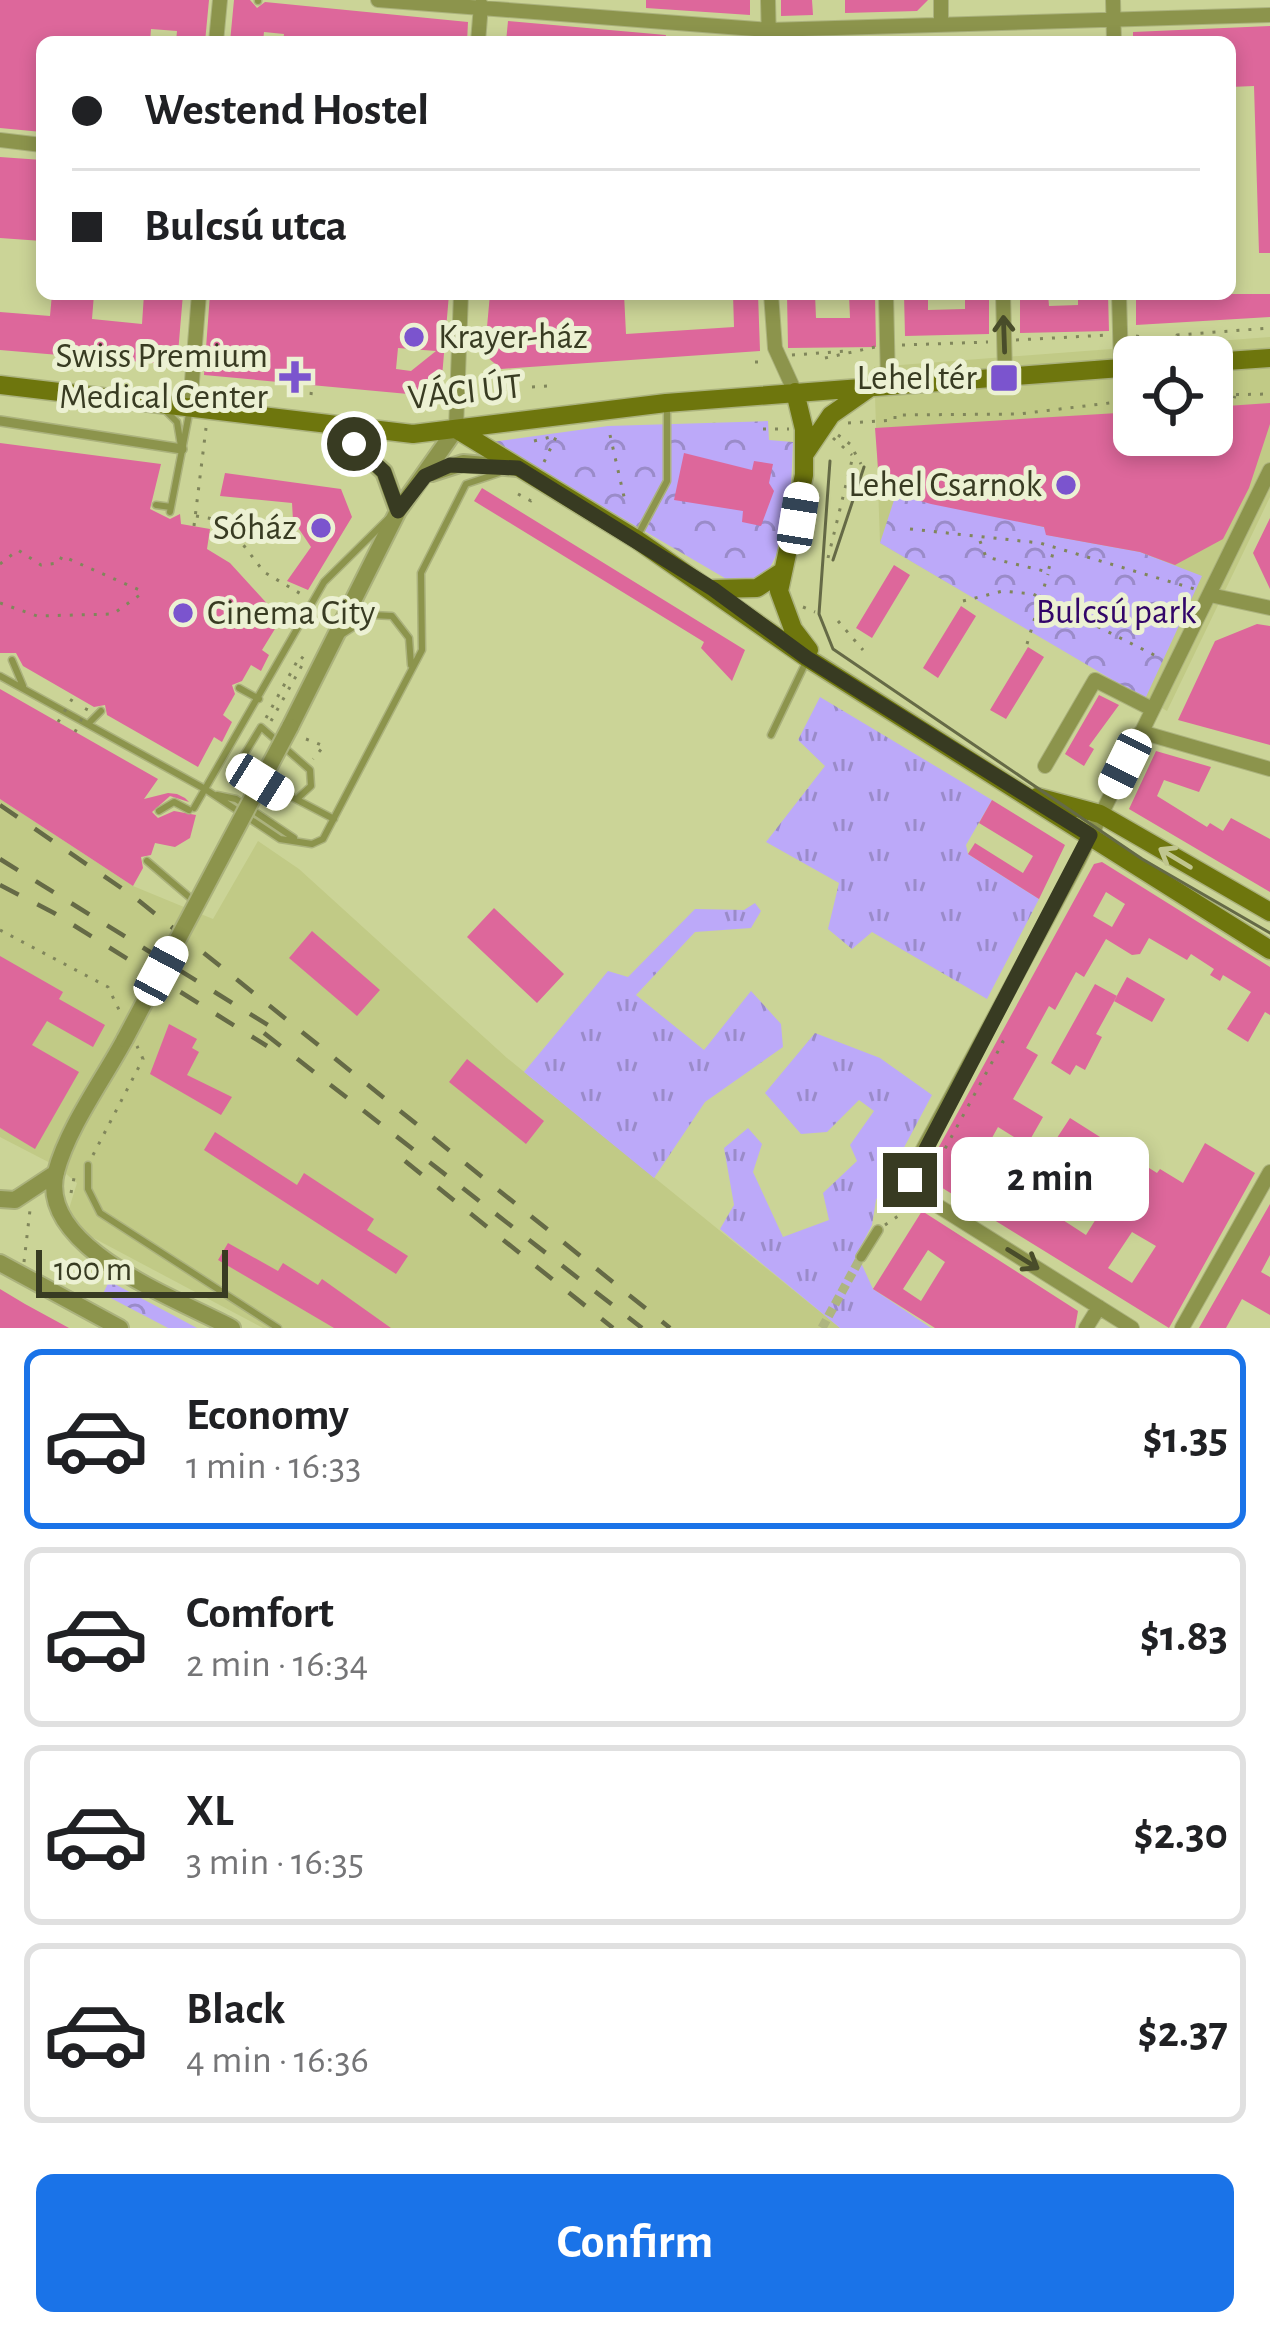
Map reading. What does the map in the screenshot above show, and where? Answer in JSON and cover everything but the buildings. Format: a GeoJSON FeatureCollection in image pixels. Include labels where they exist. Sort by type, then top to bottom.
{"type":"FeatureCollection","features":[{"type":"Feature","properties":{"kind":"main road"},"geometry":{"type":"LineString","coordinates":[[1233,361],[1270,358]]}},
{"type":"Feature","properties":{"kind":"main road","name":"VÁCI ÚT"},"geometry":{"type":"LineString","coordinates":[[0,385],[405,434],[667,403],[1113,367]]}},
{"type":"Feature","properties":{"kind":"main road"},"geometry":{"type":"LineString","coordinates":[[830,673],[793,629],[782,604],[780,573],[813,451],[831,415],[881,384]]}},
{"type":"Feature","properties":{"kind":"main road"},"geometry":{"type":"LineString","coordinates":[[795,392],[813,451]]}},
{"type":"Feature","properties":{"kind":"main road"},"geometry":{"type":"LineString","coordinates":[[456,429],[636,538],[830,673],[1033,796],[1270,950]]}},
{"type":"Feature","properties":{"kind":"main road"},"geometry":{"type":"LineString","coordinates":[[713,589],[758,588],[780,573]]}},
{"type":"Feature","properties":{"kind":"main road"},"geometry":{"type":"LineString","coordinates":[[1033,796],[1100,814],[1270,912]]}},
{"type":"Feature","properties":{"kind":"street"},"geometry":{"type":"LineString","coordinates":[[217,36],[220,0]]}},
{"type":"Feature","properties":{"kind":"street"},"geometry":{"type":"LineString","coordinates":[[378,0],[482,4],[769,36],[886,34],[941,25],[1270,15]]}},
{"type":"Feature","properties":{"kind":"street"},"geometry":{"type":"LineString","coordinates":[[768,0],[769,36]]}},
{"type":"Feature","properties":{"kind":"street"},"geometry":{"type":"LineString","coordinates":[[941,0],[941,25]]}},
{"type":"Feature","properties":{"kind":"street"},"geometry":{"type":"LineString","coordinates":[[1113,0],[1114,36]]}},
{"type":"Feature","properties":{"kind":"street"},"geometry":{"type":"LineString","coordinates":[[479,36],[482,4]]}},
{"type":"Feature","properties":{"kind":"street"},"geometry":{"type":"LineString","coordinates":[[996,23],[996,36]]}},
{"type":"Feature","properties":{"kind":"street"},"geometry":{"type":"LineString","coordinates":[[0,140],[36,144]]}},
{"type":"Feature","properties":{"kind":"street"},"geometry":{"type":"LineString","coordinates":[[199,300],[200,407]]}},
{"type":"Feature","properties":{"kind":"street"},"geometry":{"type":"LineString","coordinates":[[232,1328],[80,1244],[59,1214],[63,1171],[398,511],[456,429],[461,300]]}},
{"type":"Feature","properties":{"kind":"street"},"geometry":{"type":"LineString","coordinates":[[771,300],[776,359],[795,392]]}},
{"type":"Feature","properties":{"kind":"street"},"geometry":{"type":"LineString","coordinates":[[881,384],[886,300]]}},
{"type":"Feature","properties":{"kind":"street"},"geometry":{"type":"LineString","coordinates":[[1003,300],[1005,374]]}},
{"type":"Feature","properties":{"kind":"street"},"geometry":{"type":"LineString","coordinates":[[1119,300],[1120,334]]}},
{"type":"Feature","properties":{"kind":"street"},"geometry":{"type":"LineString","coordinates":[[0,422],[182,449]]}},
{"type":"Feature","properties":{"kind":"street"},"geometry":{"type":"LineString","coordinates":[[331,424],[384,472],[398,511]]}},
{"type":"Feature","properties":{"kind":"street"},"geometry":{"type":"LineString","coordinates":[[425,476],[463,463],[525,472]]}},
{"type":"Feature","properties":{"kind":"street"},"geometry":{"type":"LineString","coordinates":[[1132,1328],[1104,1300],[923,1197],[910,1180],[979,1059],[986,1032],[1090,835],[1270,470]]}},
{"type":"Feature","properties":{"kind":"street"},"geometry":{"type":"LineString","coordinates":[[1210,595],[1270,608]]}},
{"type":"Feature","properties":{"kind":"street"},"geometry":{"type":"LineString","coordinates":[[1045,766],[1095,680],[1152,710]]}},
{"type":"Feature","properties":{"kind":"street"},"geometry":{"type":"LineString","coordinates":[[1141,732],[1203,757],[1270,769]]}},
{"type":"Feature","properties":{"kind":"street"},"geometry":{"type":"LineString","coordinates":[[0,1198],[15,1200],[63,1171]]}},
{"type":"Feature","properties":{"kind":"street"},"geometry":{"type":"LineString","coordinates":[[1181,1328],[1200,1311],[1270,1172]]}},
{"type":"Feature","properties":{"kind":"street"},"geometry":{"type":"LineString","coordinates":[[861,1257],[878,1229]]}},
{"type":"Feature","properties":{"kind":"street"},"geometry":{"type":"LineString","coordinates":[[0,1263],[120,1328]]}},
{"type":"Feature","properties":{"kind":"street"},"geometry":{"type":"LineString","coordinates":[[1086,1328],[1104,1300]]}},
{"type":"Feature","properties":{"kind":"lane"},"geometry":{"type":"LineString","coordinates":[[157,403],[177,422],[182,449]]}},
{"type":"Feature","properties":{"kind":"lane"},"geometry":{"type":"LineString","coordinates":[[636,538],[668,481],[667,403]]}},
{"type":"Feature","properties":{"kind":"lane"},"geometry":{"type":"LineString","coordinates":[[155,505],[171,509],[182,449],[200,407]]}},
{"type":"Feature","properties":{"kind":"lane"},"geometry":{"type":"LineString","coordinates":[[0,676],[209,792],[236,799],[299,842],[323,839],[424,637],[422,573],[466,484],[525,472]]}},
{"type":"Feature","properties":{"kind":"lane"},"geometry":{"type":"LineString","coordinates":[[160,811],[174,802],[192,809],[209,792],[324,582],[376,526],[398,511]]}},
{"type":"Feature","properties":{"kind":"lane"},"geometry":{"type":"LineString","coordinates":[[333,640],[372,615],[392,616],[409,638],[410,668]]}},
{"type":"Feature","properties":{"kind":"lane"},"geometry":{"type":"LineString","coordinates":[[771,735],[807,658]]}},
{"type":"Feature","properties":{"kind":"lane"},"geometry":{"type":"LineString","coordinates":[[12,660],[24,689]]}},
{"type":"Feature","properties":{"kind":"lane"},"geometry":{"type":"LineString","coordinates":[[239,688],[259,699]]}},
{"type":"Feature","properties":{"kind":"lane"},"geometry":{"type":"LineString","coordinates":[[88,724],[95,707]]}},
{"type":"Feature","properties":{"kind":"lane"},"geometry":{"type":"LineString","coordinates":[[299,797],[308,792],[314,778],[305,760],[264,728],[236,767],[334,819]]}},
{"type":"Feature","properties":{"kind":"lane"},"geometry":{"type":"LineString","coordinates":[[308,792],[318,808]]}},
{"type":"Feature","properties":{"kind":"lane"},"geometry":{"type":"LineString","coordinates":[[147,861],[197,903]]}},
{"type":"Feature","properties":{"kind":"lane"},"geometry":{"type":"LineString","coordinates":[[88,1166],[88,1189],[100,1213],[278,1328]]}},
{"type":"Feature","properties":{"kind":"path"},"geometry":{"type":"LineString","coordinates":[[1177,336],[1270,328]]}},
{"type":"Feature","properties":{"kind":"path"},"geometry":{"type":"LineString","coordinates":[[825,358],[886,346],[1134,336]]}},
{"type":"Feature","properties":{"kind":"path"},"geometry":{"type":"LineString","coordinates":[[755,362],[849,354]]}},
{"type":"Feature","properties":{"kind":"path"},"geometry":{"type":"LineString","coordinates":[[310,395],[312,385]]}},
{"type":"Feature","properties":{"kind":"path"},"geometry":{"type":"LineString","coordinates":[[532,387],[549,386]]}},
{"type":"Feature","properties":{"kind":"path"},"geometry":{"type":"LineString","coordinates":[[508,388],[519,388]]}},
{"type":"Feature","properties":{"kind":"path"},"geometry":{"type":"LineString","coordinates":[[1233,396],[1270,394]]}},
{"type":"Feature","properties":{"kind":"path"},"geometry":{"type":"LineString","coordinates":[[832,436],[861,464],[836,427],[896,420],[895,415],[1018,414],[1113,403]]}},
{"type":"Feature","properties":{"kind":"path"},"geometry":{"type":"LineString","coordinates":[[194,526],[200,407]]}},
{"type":"Feature","properties":{"kind":"path"},"geometry":{"type":"LineString","coordinates":[[763,429],[791,428]]}},
{"type":"Feature","properties":{"kind":"path"},"geometry":{"type":"LineString","coordinates":[[610,435],[625,501]]}},
{"type":"Feature","properties":{"kind":"path"},"geometry":{"type":"LineString","coordinates":[[525,472],[553,437],[534,441]]}},
{"type":"Feature","properties":{"kind":"path"},"geometry":{"type":"LineString","coordinates":[[813,451],[846,450]]}},
{"type":"Feature","properties":{"kind":"path"},"geometry":{"type":"LineString","coordinates":[[828,558],[853,456]]}},
{"type":"Feature","properties":{"kind":"path"},"geometry":{"type":"LineString","coordinates":[[518,494],[531,501]]}},
{"type":"Feature","properties":{"kind":"path"},"geometry":{"type":"LineString","coordinates":[[196,516],[225,521],[264,572],[306,597]]}},
{"type":"Feature","properties":{"kind":"path"},"geometry":{"type":"LineString","coordinates":[[910,529],[1054,547],[1114,569],[1160,574],[1210,595]]}},
{"type":"Feature","properties":{"kind":"path"},"geometry":{"type":"LineString","coordinates":[[979,538],[986,557],[1048,572]]}},
{"type":"Feature","properties":{"kind":"path"},"geometry":{"type":"LineString","coordinates":[[1027,644],[1054,547]]}},
{"type":"Feature","properties":{"kind":"path"},"geometry":{"type":"LineString","coordinates":[[0,564],[18,550],[41,565],[59,563],[62,556],[144,592],[113,614],[37,616],[0,603]]}},
{"type":"Feature","properties":{"kind":"path"},"geometry":{"type":"LineString","coordinates":[[1156,588],[1160,574]]}},
{"type":"Feature","properties":{"kind":"path"},"geometry":{"type":"LineString","coordinates":[[963,601],[1004,591],[1042,599],[1174,665]]}},
{"type":"Feature","properties":{"kind":"path"},"geometry":{"type":"LineString","coordinates":[[791,601],[814,613]]}},
{"type":"Feature","properties":{"kind":"path"},"geometry":{"type":"LineString","coordinates":[[838,621],[862,650]]}},
{"type":"Feature","properties":{"kind":"path"},"geometry":{"type":"LineString","coordinates":[[300,656],[305,660],[264,728],[300,656]]}},
{"type":"Feature","properties":{"kind":"path"},"geometry":{"type":"LineString","coordinates":[[58,722],[74,696]]}},
{"type":"Feature","properties":{"kind":"path"},"geometry":{"type":"LineString","coordinates":[[75,732],[95,707]]}},
{"type":"Feature","properties":{"kind":"path"},"geometry":{"type":"LineString","coordinates":[[305,760],[316,758],[324,746],[306,739]]}},
{"type":"Feature","properties":{"kind":"path"},"geometry":{"type":"LineString","coordinates":[[0,930],[108,987],[126,1023]]}},
{"type":"Feature","properties":{"kind":"path"},"geometry":{"type":"LineString","coordinates":[[878,1229],[923,1197],[1004,1042],[986,1032]]}},
{"type":"Feature","properties":{"kind":"path"},"geometry":{"type":"LineString","coordinates":[[88,1166],[143,1059],[135,1041]]}},
{"type":"Feature","properties":{"kind":"path"},"geometry":{"type":"LineString","coordinates":[[63,1171],[72,1186]]}},
{"type":"Feature","properties":{"kind":"path"},"geometry":{"type":"LineString","coordinates":[[24,1276],[28,1221],[33,1212]]}},
{"type":"Feature","properties":{"kind":"shaded area"},"geometry":{"type":"Polygon","coordinates":[[[1270,337],[1270,497],[1167,711],[880,543],[874,367],[1113,349],[1113,456],[1233,456],[1233,340],[1270,337]]]}},
{"type":"Feature","properties":{"kind":"shaded area"},"geometry":{"type":"Polygon","coordinates":[[[0,799],[133,886],[213,919],[258,841],[299,869],[507,1058],[840,1328],[263,1328],[86,1234],[68,1212],[77,1183],[58,1167],[0,1137],[0,799]]]}},
{"type":"Feature","properties":{"kind":"green space"},"geometry":{"type":"Polygon","coordinates":[[[768,421],[769,440],[793,442],[791,479],[783,537],[756,585],[735,584],[492,442],[608,426],[768,421]]]}},
{"type":"Feature","properties":{"kind":"green space","name":"Bulcsú park"},"geometry":{"type":"Polygon","coordinates":[[[896,494],[1044,527],[1047,535],[1140,552],[1202,576],[1145,699],[880,543],[896,494]]]}},
{"type":"Feature","properties":{"kind":"green space"},"geometry":{"type":"Polygon","coordinates":[[[820,697],[992,800],[966,845],[968,854],[1039,899],[987,999],[872,932],[852,949],[828,929],[839,883],[766,842],[825,766],[798,740],[820,697]]]}},
{"type":"Feature","properties":{"kind":"green space"},"geometry":{"type":"Polygon","coordinates":[[[755,903],[761,911],[751,928],[695,932],[636,995],[704,1050],[751,991],[781,1024],[783,1047],[705,1102],[654,1178],[524,1072],[608,971],[628,977],[695,909],[744,910],[755,903]]]}},
{"type":"Feature","properties":{"kind":"green space"},"geometry":{"type":"Polygon","coordinates":[[[815,1033],[880,1058],[932,1095],[876,1200],[872,1225],[857,1254],[873,1289],[931,1328],[840,1328],[720,1229],[734,1205],[724,1148],[748,1128],[762,1144],[753,1172],[783,1237],[829,1220],[823,1193],[857,1161],[850,1145],[874,1111],[859,1100],[827,1132],[801,1134],[765,1093],[815,1033]]]}},
{"type":"Feature","properties":{"kind":"green space"},"geometry":{"type":"Polygon","coordinates":[[[109,1281],[197,1328],[168,1328],[103,1294],[109,1281]]]}},
{"type":"Feature","properties":{"kind":"tunnel"},"geometry":{"type":"LineString","coordinates":[[822,1328],[861,1257]]}},
{"type":"Feature","properties":{"kind":"tram line"},"geometry":{"type":"LineString","coordinates":[[830,461],[819,614],[833,649],[1142,859],[1270,933]]}},
{"type":"Feature","properties":{"kind":"tram line"},"geometry":{"type":"LineString","coordinates":[[833,560],[864,467]]}},
{"type":"Feature","properties":{"kind":"railway"},"geometry":{"type":"LineString","coordinates":[[0,805],[133,896],[670,1328]]}},
{"type":"Feature","properties":{"kind":"railway"},"geometry":{"type":"LineString","coordinates":[[0,859],[284,1035]]}},
{"type":"Feature","properties":{"kind":"railway"},"geometry":{"type":"LineString","coordinates":[[0,885],[54,913],[267,1046]]}},
{"type":"Feature","properties":{"kind":"railway"},"geometry":{"type":"LineString","coordinates":[[264,1033],[642,1328]]}},
{"type":"Feature","properties":{"kind":"railway"},"geometry":{"type":"LineString","coordinates":[[405,1161],[613,1328]]}},
{"type":"Feature","properties":{"kind":"place","name":"Krayer-ház"},"geometry":{"type":"Point","coordinates":[414,337]}},
{"type":"Feature","properties":{"kind":"place","name":"Swiss Premium Medical Center"},"geometry":{"type":"Point","coordinates":[295,377]}},
{"type":"Feature","properties":{"kind":"place","name":"Lehel tér"},"geometry":{"type":"Point","coordinates":[1004,378]}},
{"type":"Feature","properties":{"kind":"place","name":"Lehel Csarnok"},"geometry":{"type":"Point","coordinates":[1066,485]}},
{"type":"Feature","properties":{"kind":"place","name":"Sóház"},"geometry":{"type":"Point","coordinates":[321,528]}},
{"type":"Feature","properties":{"kind":"place","name":"Cinema City"},"geometry":{"type":"Point","coordinates":[183,613]}},
{"type":"Feature","properties":{"kind":"route"},"geometry":{"type":"LineString","coordinates":[[354,444],[384,472],[398,511],[425,476],[450,465],[518,468],[636,538],[807,658],[1090,835],[910,1170],[910,1180]]}}]}
